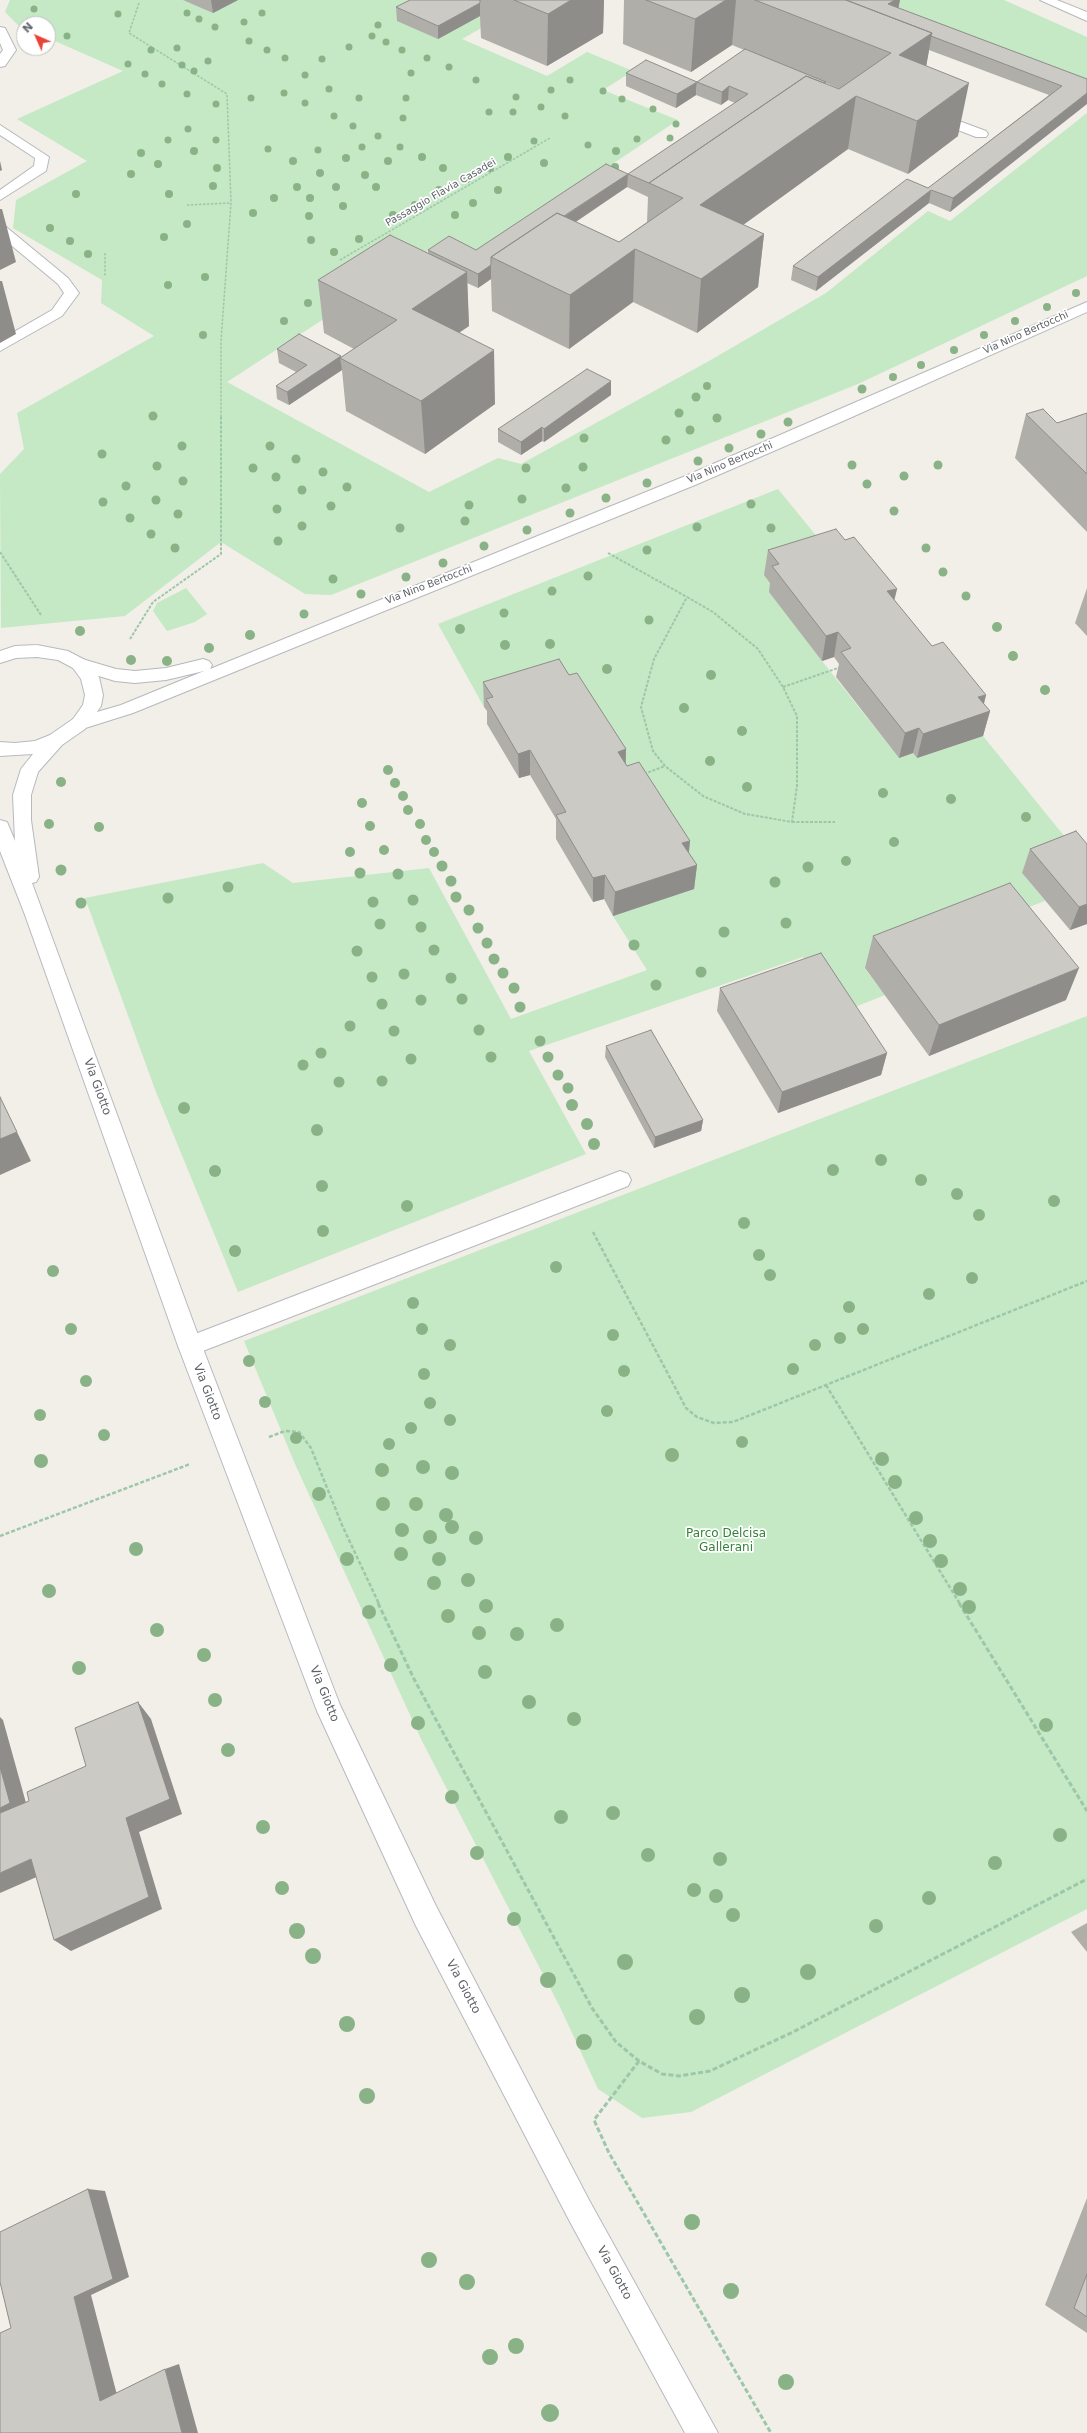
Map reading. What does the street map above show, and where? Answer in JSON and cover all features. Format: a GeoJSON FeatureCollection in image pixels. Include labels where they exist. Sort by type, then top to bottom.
{"type":"FeatureCollection","features":[{"type":"Feature","properties":{"kind":"street"},"geometry":{"type":"LineString","coordinates":[[1046,0],[1087,17]]}},
{"type":"Feature","properties":{"kind":"street"},"geometry":{"type":"LineString","coordinates":[[0,31],[10,50],[0,63]]}},
{"type":"Feature","properties":{"kind":"street"},"geometry":{"type":"LineString","coordinates":[[920,110],[981,134]]}},
{"type":"Feature","properties":{"kind":"street"},"geometry":{"type":"LineString","coordinates":[[0,129],[42,157],[41,168],[0,196]]}},
{"type":"Feature","properties":{"kind":"street"},"geometry":{"type":"LineString","coordinates":[[0,229],[63,281],[72,293],[57,313],[0,346]]}},
{"type":"Feature","properties":{"kind":"street","name":"Via Nino Bertocchi"},"geometry":{"type":"LineString","coordinates":[[0,749],[23,749],[56,740],[79,724],[127,709],[367,610],[533,545],[792,437],[1087,306]]}},
{"type":"Feature","properties":{"kind":"street","name":"Via Nino Bertocchi"},"geometry":{"type":"LineString","coordinates":[[5,652],[50,652],[62,655],[79,664],[115,675],[135,677],[166,674],[196,668],[367,610]]}},
{"type":"Feature","properties":{"kind":"street","name":"Via Nino Bertocchi"},"geometry":{"type":"LineString","coordinates":[[79,664],[90,677],[94,695],[92,706],[79,724]]}},
{"type":"Feature","properties":{"kind":"street","name":"Via Giotto"},"geometry":{"type":"LineString","coordinates":[[35,915],[26,858],[22,795],[30,769],[56,740]]}},
{"type":"Feature","properties":{"kind":"street","name":"Via Giotto"},"geometry":{"type":"LineString","coordinates":[[0,827],[35,915],[190,1346],[330,1711],[426,1916],[579,2210],[702,2433]]}},
{"type":"Feature","properties":{"kind":"street"},"geometry":{"type":"LineString","coordinates":[[190,1346],[620,1180]]}},
{"type":"Feature","properties":{"kind":"path"},"geometry":{"type":"LineString","coordinates":[[130,639],[153,602],[221,554],[221,341],[231,203],[227,94],[129,33],[139,3]]}},
{"type":"Feature","properties":{"kind":"path","name":"Passaggio Flavia Casadei"},"geometry":{"type":"LineString","coordinates":[[340,260],[550,138]]}},
{"type":"Feature","properties":{"kind":"path"},"geometry":{"type":"LineString","coordinates":[[187,205],[231,203]]}},
{"type":"Feature","properties":{"kind":"path"},"geometry":{"type":"LineString","coordinates":[[105,253],[105,276]]}},
{"type":"Feature","properties":{"kind":"path"},"geometry":{"type":"LineString","coordinates":[[0,552],[42,617]]}},
{"type":"Feature","properties":{"kind":"path"},"geometry":{"type":"LineString","coordinates":[[607,552],[713,612],[758,649],[783,687],[797,716],[797,786],[792,822]]}},
{"type":"Feature","properties":{"kind":"path"},"geometry":{"type":"LineString","coordinates":[[687,597],[654,659],[641,707],[653,751],[665,766],[703,796],[745,814],[792,822],[835,822]]}},
{"type":"Feature","properties":{"kind":"path"},"geometry":{"type":"LineString","coordinates":[[123,638],[138,640]]}},
{"type":"Feature","properties":{"kind":"path"},"geometry":{"type":"LineString","coordinates":[[783,687],[841,667]]}},
{"type":"Feature","properties":{"kind":"path"},"geometry":{"type":"LineString","coordinates":[[643,774],[665,766]]}},
{"type":"Feature","properties":{"kind":"path"},"geometry":{"type":"LineString","coordinates":[[575,1198],[686,1408],[696,1417],[714,1423],[733,1422],[1087,1281]]}},
{"type":"Feature","properties":{"kind":"path"},"geometry":{"type":"LineString","coordinates":[[826,1385],[1087,1811]]}},
{"type":"Feature","properties":{"kind":"path"},"geometry":{"type":"LineString","coordinates":[[270,1436],[285,1431],[299,1432],[311,1448],[342,1525],[414,1679],[592,2008],[616,2042],[639,2062],[662,2074],[679,2076],[710,2071],[793,2032],[1087,1879]]}},
{"type":"Feature","properties":{"kind":"path"},"geometry":{"type":"LineString","coordinates":[[0,1536],[177,1469]]}},
{"type":"Feature","properties":{"kind":"path"},"geometry":{"type":"LineString","coordinates":[[639,2062],[594,2120],[609,2153],[771,2433]]}},
{"type":"Feature","properties":{"kind":"green space"},"geometry":{"type":"Polygon","coordinates":[[[10,0],[494,0],[515,9],[462,39],[547,76],[587,52],[633,71],[603,90],[678,120],[477,255],[445,240],[227,382],[429,492],[498,458],[521,464],[709,361],[826,293],[928,211],[950,221],[1087,113],[1087,276],[858,384],[331,595],[305,594],[221,542],[125,616],[1,628],[0,474],[24,449],[17,413],[154,336],[101,303],[102,280],[13,228],[16,200],[87,161],[17,119],[123,71],[56,42],[56,16],[16,16],[16,23],[5,12],[10,0]]]}},
{"type":"Feature","properties":{"kind":"green space"},"geometry":{"type":"Polygon","coordinates":[[[853,0],[1004,0],[1087,37],[1087,87],[853,0]]]}},
{"type":"Feature","properties":{"kind":"green space"},"geometry":{"type":"Polygon","coordinates":[[[778,489],[832,555],[775,590],[822,661],[899,758],[913,753],[917,758],[983,736],[1078,853],[1022,873],[1045,901],[865,969],[885,995],[840,1013],[803,957],[529,1051],[586,1154],[238,1292],[156,1092],[85,898],[263,863],[293,883],[429,868],[511,1019],[647,970],[613,916],[558,684],[484,707],[438,624],[778,489]]]}},
{"type":"Feature","properties":{"kind":"green space"},"geometry":{"type":"Polygon","coordinates":[[[186,588],[207,614],[195,622],[167,631],[153,611],[157,603],[186,588]]]}},
{"type":"Feature","properties":{"kind":"green space","name":"Parco Delcisa Gallerani"},"geometry":{"type":"Polygon","coordinates":[[[1087,1016],[1087,1909],[691,2112],[642,2118],[598,2089],[560,2007],[422,1741],[295,1464],[244,1341],[1087,1016]]]}},
{"type":"Feature","properties":{"kind":"building"},"geometry":{"type":"Polygon","coordinates":[[[410,0],[480,0],[480,3],[438,26],[396,7],[410,0]]]}},
{"type":"Feature","properties":{"kind":"building"},"geometry":{"type":"Polygon","coordinates":[[[514,0],[571,0],[548,14],[514,0]]]}},
{"type":"Feature","properties":{"kind":"building"},"geometry":{"type":"Polygon","coordinates":[[[646,0],[726,0],[695,19],[646,0]]]}},
{"type":"Feature","properties":{"kind":"building"},"geometry":{"type":"Polygon","coordinates":[[[755,0],[846,0],[932,33],[899,55],[969,83],[917,121],[856,96],[700,205],[764,234],[701,279],[635,249],[570,295],[491,257],[557,213],[619,242],[683,198],[649,183],[806,76],[839,89],[891,53],[755,0]]]}},
{"type":"Feature","properties":{"kind":"building"},"geometry":{"type":"Polygon","coordinates":[[[846,0],[895,0],[888,4],[1087,79],[1087,93],[953,198],[931,190],[818,277],[793,266],[907,179],[928,188],[1062,86],[931,36],[932,33],[846,0]]]}},
{"type":"Feature","properties":{"kind":"building"},"geometry":{"type":"Polygon","coordinates":[[[745,49],[826,82],[824,83],[806,76],[649,183],[628,174],[748,94],[729,86],[722,92],[697,82],[745,49]]]}},
{"type":"Feature","properties":{"kind":"building"},"geometry":{"type":"Polygon","coordinates":[[[646,60],[697,82],[677,94],[626,73],[646,60]]]}},
{"type":"Feature","properties":{"kind":"building"},"geometry":{"type":"Polygon","coordinates":[[[606,164],[628,174],[564,216],[557,213],[491,257],[491,265],[478,274],[428,250],[449,236],[476,250],[606,164]]]}},
{"type":"Feature","properties":{"kind":"building"},"geometry":{"type":"Polygon","coordinates":[[[390,235],[467,272],[412,309],[494,350],[421,401],[340,358],[397,320],[318,280],[390,235]]]}},
{"type":"Feature","properties":{"kind":"building"},"geometry":{"type":"Polygon","coordinates":[[[299,334],[341,356],[287,392],[276,386],[307,365],[277,349],[299,334]]]}},
{"type":"Feature","properties":{"kind":"building"},"geometry":{"type":"Polygon","coordinates":[[[587,369],[611,381],[544,429],[542,427],[521,442],[498,429],[519,415],[587,369]]]}},
{"type":"Feature","properties":{"kind":"building"},"geometry":{"type":"Polygon","coordinates":[[[1043,409],[1057,423],[1087,413],[1087,474],[1026,414],[1043,409]]]}},
{"type":"Feature","properties":{"kind":"building"},"geometry":{"type":"Polygon","coordinates":[[[836,529],[845,540],[854,537],[897,589],[887,591],[932,646],[943,642],[986,695],[978,697],[990,711],[923,734],[919,728],[905,733],[841,652],[851,648],[838,632],[826,636],[772,566],[779,564],[768,550],[836,529]]]}},
{"type":"Feature","properties":{"kind":"building"},"geometry":{"type":"Polygon","coordinates":[[[559,659],[569,675],[577,673],[626,749],[618,752],[627,766],[639,762],[690,841],[682,843],[697,865],[615,892],[605,875],[593,878],[556,815],[566,812],[530,750],[518,754],[486,699],[493,697],[483,682],[559,659]]]}},
{"type":"Feature","properties":{"kind":"building"},"geometry":{"type":"Polygon","coordinates":[[[1076,831],[1087,844],[1087,904],[1079,907],[1030,849],[1076,831]]]}},
{"type":"Feature","properties":{"kind":"building"},"geometry":{"type":"Polygon","coordinates":[[[1010,883],[1079,968],[939,1025],[873,936],[1010,883]]]}},
{"type":"Feature","properties":{"kind":"building"},"geometry":{"type":"Polygon","coordinates":[[[821,953],[887,1053],[782,1092],[720,988],[821,953]]]}},
{"type":"Feature","properties":{"kind":"building"},"geometry":{"type":"Polygon","coordinates":[[[651,1030],[703,1120],[655,1137],[606,1046],[651,1030]]]}},
{"type":"Feature","properties":{"kind":"building"},"geometry":{"type":"Polygon","coordinates":[[[0,1097],[17,1132],[0,1139],[0,1097]]]}},
{"type":"Feature","properties":{"kind":"building"},"geometry":{"type":"Polygon","coordinates":[[[138,1702],[170,1799],[126,1818],[149,1897],[54,1940],[31,1859],[0,1873],[0,1813],[29,1801],[27,1792],[86,1766],[75,1728],[138,1702]]]}},
{"type":"Feature","properties":{"kind":"building"},"geometry":{"type":"Polygon","coordinates":[[[0,1767],[10,1803],[0,1808],[0,1767]]]}},
{"type":"Feature","properties":{"kind":"building"},"geometry":{"type":"Polygon","coordinates":[[[88,2189],[113,2279],[74,2297],[100,2401],[165,2369],[182,2433],[0,2433],[0,2333],[11,2328],[0,2282],[0,2232],[88,2189]]]}},
{"type":"Feature","properties":{"kind":"building"},"geometry":{"type":"Polygon","coordinates":[[[1087,2274],[1087,2317],[1074,2308],[1087,2274]]]}}]}
